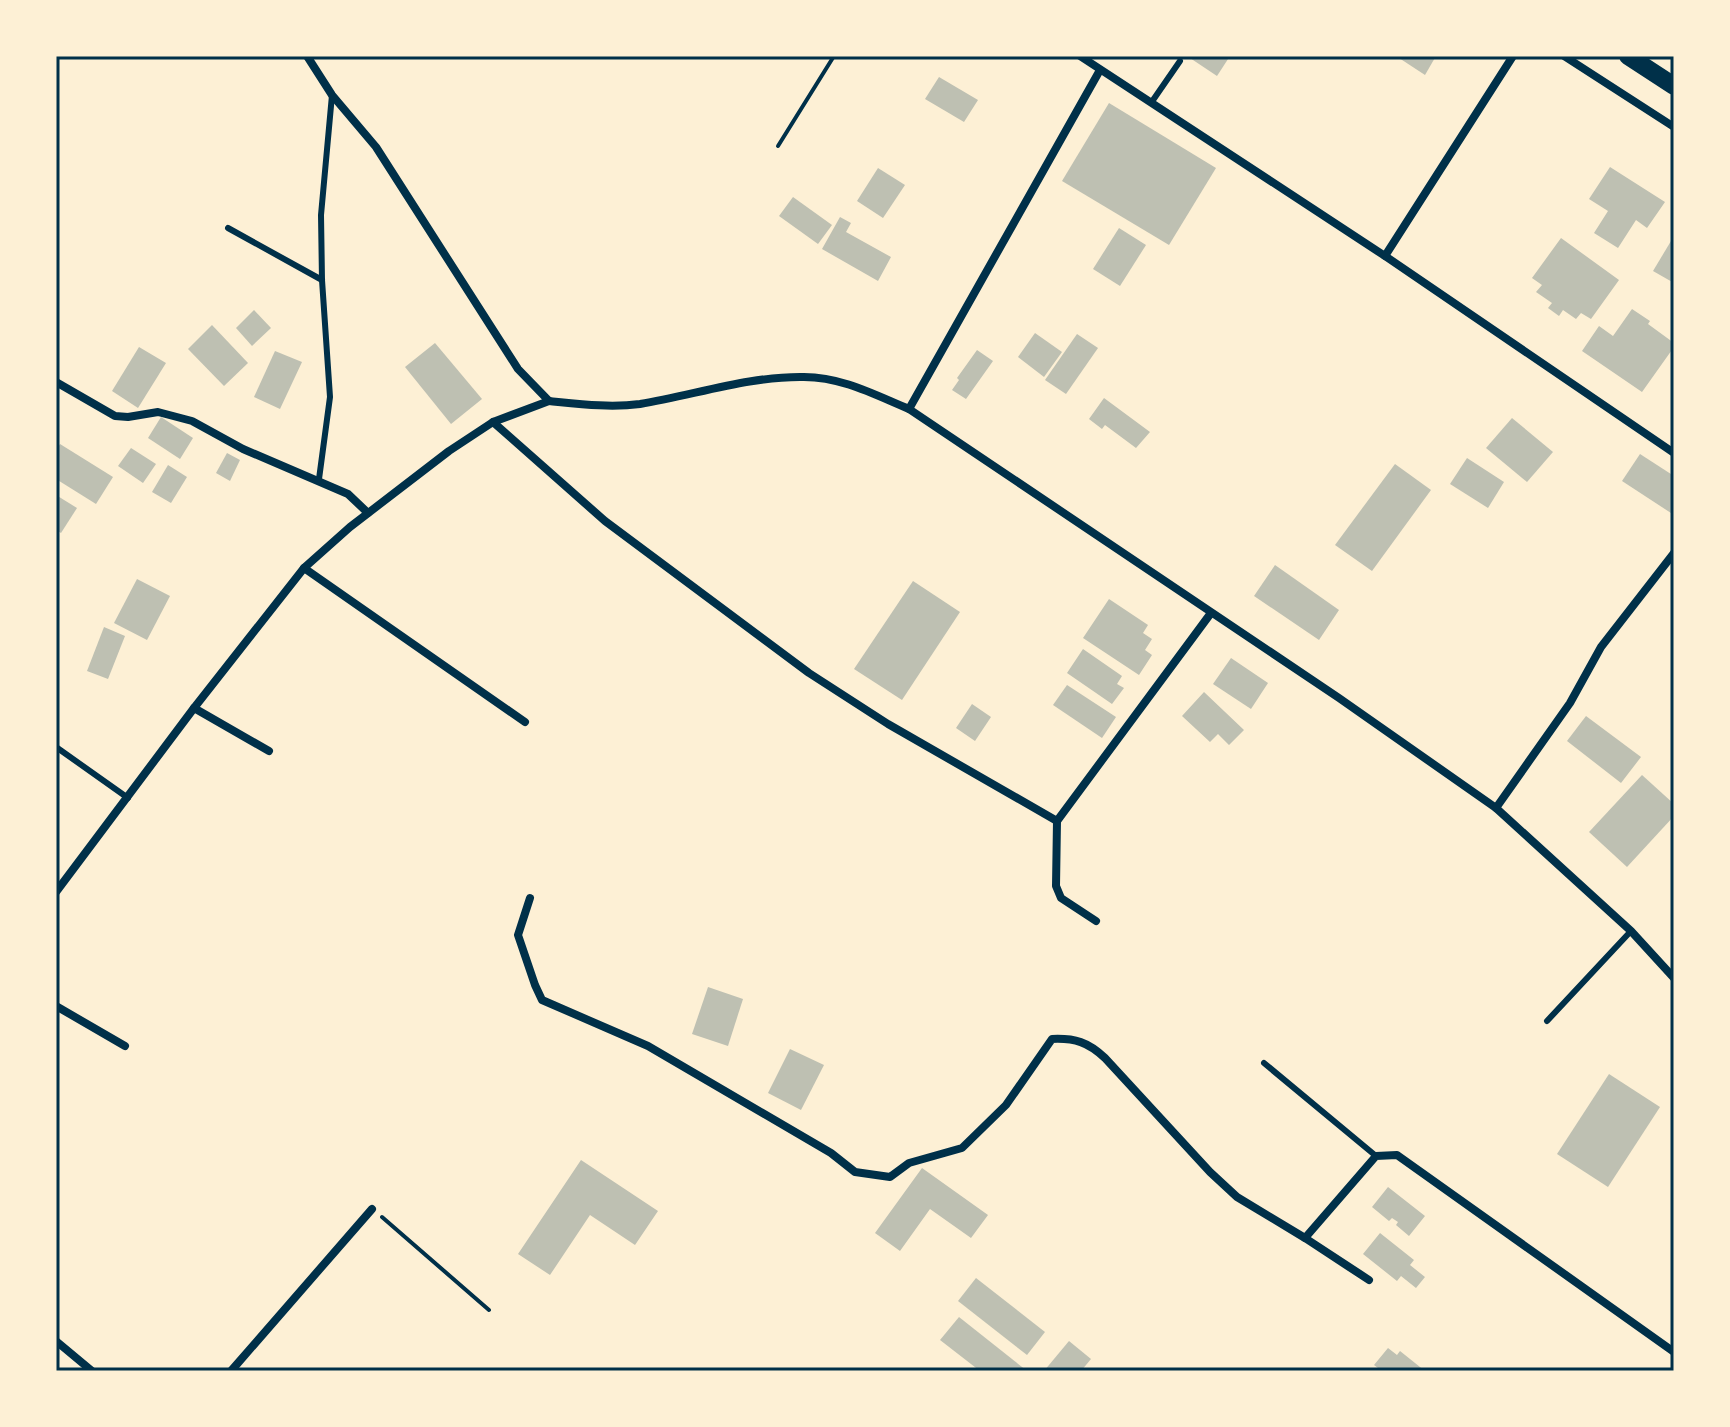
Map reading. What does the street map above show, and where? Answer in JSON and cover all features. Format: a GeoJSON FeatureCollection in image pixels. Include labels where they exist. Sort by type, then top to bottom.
{"type":"FeatureCollection","features":[{"type":"Feature","properties":{"kind":"main road"},"geometry":{"type":"LineString","coordinates":[[1628,56],[1674,86]]}},
{"type":"Feature","properties":{"kind":"street"},"geometry":{"type":"LineString","coordinates":[[307,56],[332,95],[376,147],[518,369],[549,401]]}},
{"type":"Feature","properties":{"kind":"street"},"geometry":{"type":"LineString","coordinates":[[1080,56],[1385,256],[1674,453]]}},
{"type":"Feature","properties":{"kind":"street"},"geometry":{"type":"LineString","coordinates":[[1385,256],[1513,56]]}},
{"type":"Feature","properties":{"kind":"street"},"geometry":{"type":"LineString","coordinates":[[1564,56],[1674,127]]}},
{"type":"Feature","properties":{"kind":"street"},"geometry":{"type":"LineString","coordinates":[[909,409],[1100,70]]}},
{"type":"Feature","properties":{"kind":"street"},"geometry":{"type":"LineString","coordinates":[[57,890],[304,568],[368,513],[493,422],[549,401],[594,406],[638,404],[723,386],[805,377],[849,383],[909,409],[1339,698],[1496,808],[1631,931],[1674,978]]}},
{"type":"Feature","properties":{"kind":"street"},"geometry":{"type":"LineString","coordinates":[[56,382],[115,416],[158,412],[177,415],[214,431],[243,449],[319,479],[348,494],[368,513]]}},
{"type":"Feature","properties":{"kind":"street"},"geometry":{"type":"LineString","coordinates":[[493,422],[605,521],[809,673],[888,724],[1057,821]]}},
{"type":"Feature","properties":{"kind":"street"},"geometry":{"type":"LineString","coordinates":[[1496,808],[1570,703],[1601,647],[1674,553]]}},
{"type":"Feature","properties":{"kind":"street"},"geometry":{"type":"LineString","coordinates":[[304,568],[525,722]]}},
{"type":"Feature","properties":{"kind":"street"},"geometry":{"type":"LineString","coordinates":[[1096,921],[1061,898],[1056,886],[1057,821],[1211,613]]}},
{"type":"Feature","properties":{"kind":"street"},"geometry":{"type":"LineString","coordinates":[[194,708],[269,751]]}},
{"type":"Feature","properties":{"kind":"street"},"geometry":{"type":"LineString","coordinates":[[530,898],[518,935],[542,1000],[648,1046],[831,1153],[855,1172],[890,1177],[909,1163],[962,1148],[1006,1105],[1052,1039],[1069,1038],[1091,1044],[1237,1197],[1369,1280]]}},
{"type":"Feature","properties":{"kind":"street"},"geometry":{"type":"LineString","coordinates":[[56,1006],[125,1046]]}},
{"type":"Feature","properties":{"kind":"street"},"geometry":{"type":"LineString","coordinates":[[1305,1238],[1376,1156],[1397,1155],[1674,1352]]}},
{"type":"Feature","properties":{"kind":"street"},"geometry":{"type":"LineString","coordinates":[[231,1371],[372,1209]]}},
{"type":"Feature","properties":{"kind":"street"},"geometry":{"type":"LineString","coordinates":[[56,1341],[92,1371]]}},
{"type":"Feature","properties":{"kind":"lane"},"geometry":{"type":"LineString","coordinates":[[1151,103],[1180,61]]}},
{"type":"Feature","properties":{"kind":"lane"},"geometry":{"type":"LineString","coordinates":[[319,479],[330,397],[321,215],[332,95]]}},
{"type":"Feature","properties":{"kind":"lane"},"geometry":{"type":"LineString","coordinates":[[228,228],[322,280]]}},
{"type":"Feature","properties":{"kind":"lane"},"geometry":{"type":"LineString","coordinates":[[56,747],[128,798]]}},
{"type":"Feature","properties":{"kind":"lane"},"geometry":{"type":"LineString","coordinates":[[1547,1021],[1631,931]]}},
{"type":"Feature","properties":{"kind":"lane"},"geometry":{"type":"LineString","coordinates":[[1264,1063],[1376,1156]]}},
{"type":"Feature","properties":{"kind":"path"},"geometry":{"type":"LineString","coordinates":[[778,146],[834,56]]}},
{"type":"Feature","properties":{"kind":"path"},"geometry":{"type":"LineString","coordinates":[[372,1209],[489,1310]]}},
{"type":"Feature","properties":{"kind":"building"},"geometry":{"type":"Polygon","coordinates":[[[1187,56],[1230,56],[1217,76],[1187,56]]]}},
{"type":"Feature","properties":{"kind":"building"},"geometry":{"type":"Polygon","coordinates":[[[1396,56],[1436,56],[1425,75],[1396,56]]]}},
{"type":"Feature","properties":{"kind":"building"},"geometry":{"type":"Polygon","coordinates":[[[939,77],[978,100],[964,122],[925,99],[939,77]]]}},
{"type":"Feature","properties":{"kind":"building"},"geometry":{"type":"Polygon","coordinates":[[[1109,103],[1216,168],[1169,245],[1062,181],[1109,103]]]}},
{"type":"Feature","properties":{"kind":"building"},"geometry":{"type":"Polygon","coordinates":[[[1610,167],[1665,202],[1647,228],[1636,220],[1618,248],[1594,233],[1608,211],[1589,199],[1610,167]]]}},
{"type":"Feature","properties":{"kind":"building"},"geometry":{"type":"Polygon","coordinates":[[[878,168],[905,185],[883,218],[857,201],[878,168]]]}},
{"type":"Feature","properties":{"kind":"building"},"geometry":{"type":"Polygon","coordinates":[[[793,197],[832,225],[818,244],[779,216],[793,197]]]}},
{"type":"Feature","properties":{"kind":"building"},"geometry":{"type":"Polygon","coordinates":[[[840,217],[851,223],[846,232],[891,257],[878,281],[822,249],[840,217]]]}},
{"type":"Feature","properties":{"kind":"building"},"geometry":{"type":"Polygon","coordinates":[[[1119,228],[1146,245],[1120,286],[1093,269],[1119,228]]]}},
{"type":"Feature","properties":{"kind":"building"},"geometry":{"type":"Polygon","coordinates":[[[1674,236],[1674,283],[1653,271],[1674,236]]]}},
{"type":"Feature","properties":{"kind":"building"},"geometry":{"type":"Polygon","coordinates":[[[1561,238],[1619,280],[1591,319],[1581,313],[1576,319],[1563,310],[1559,316],[1548,308],[1552,303],[1536,292],[1542,285],[1532,278],[1561,238]]]}},
{"type":"Feature","properties":{"kind":"building"},"geometry":{"type":"Polygon","coordinates":[[[1632,309],[1674,343],[1642,392],[1582,351],[1599,326],[1613,336],[1632,309]]]}},
{"type":"Feature","properties":{"kind":"building"},"geometry":{"type":"Polygon","coordinates":[[[254,310],[271,328],[252,346],[236,328],[254,310]]]}},
{"type":"Feature","properties":{"kind":"building"},"geometry":{"type":"Polygon","coordinates":[[[212,325],[248,363],[224,386],[188,349],[212,325]]]}},
{"type":"Feature","properties":{"kind":"building"},"geometry":{"type":"Polygon","coordinates":[[[1035,333],[1062,352],[1044,377],[1018,357],[1035,333]]]}},
{"type":"Feature","properties":{"kind":"building"},"geometry":{"type":"Polygon","coordinates":[[[1077,334],[1098,348],[1066,394],[1045,380],[1077,334]]]}},
{"type":"Feature","properties":{"kind":"building"},"geometry":{"type":"Polygon","coordinates":[[[435,343],[482,399],[451,424],[405,367],[435,343]]]}},
{"type":"Feature","properties":{"kind":"building"},"geometry":{"type":"Polygon","coordinates":[[[139,347],[166,363],[138,408],[112,391],[139,347]]]}},
{"type":"Feature","properties":{"kind":"building"},"geometry":{"type":"Polygon","coordinates":[[[977,350],[993,361],[966,399],[952,390],[977,350]]]}},
{"type":"Feature","properties":{"kind":"building"},"geometry":{"type":"Polygon","coordinates":[[[275,351],[302,362],[280,409],[254,397],[275,351]]]}},
{"type":"Feature","properties":{"kind":"building"},"geometry":{"type":"Polygon","coordinates":[[[1104,398],[1150,432],[1136,448],[1105,425],[1102,429],[1089,419],[1104,398]]]}},
{"type":"Feature","properties":{"kind":"building"},"geometry":{"type":"Polygon","coordinates":[[[161,417],[193,438],[180,459],[148,438],[161,417]]]}},
{"type":"Feature","properties":{"kind":"building"},"geometry":{"type":"Polygon","coordinates":[[[1512,418],[1553,452],[1527,482],[1486,448],[1512,418]]]}},
{"type":"Feature","properties":{"kind":"building"},"geometry":{"type":"Polygon","coordinates":[[[60,444],[113,477],[96,504],[56,479],[56,451],[60,444]]]}},
{"type":"Feature","properties":{"kind":"building"},"geometry":{"type":"Polygon","coordinates":[[[131,448],[156,464],[143,483],[118,466],[131,448]]]}},
{"type":"Feature","properties":{"kind":"building"},"geometry":{"type":"Polygon","coordinates":[[[227,453],[240,460],[230,481],[216,473],[227,453]]]}},
{"type":"Feature","properties":{"kind":"building"},"geometry":{"type":"Polygon","coordinates":[[[1640,454],[1674,476],[1674,515],[1622,481],[1640,454]]]}},
{"type":"Feature","properties":{"kind":"building"},"geometry":{"type":"Polygon","coordinates":[[[1467,458],[1504,482],[1488,508],[1450,484],[1467,458]]]}},
{"type":"Feature","properties":{"kind":"building"},"geometry":{"type":"Polygon","coordinates":[[[1395,464],[1431,490],[1372,571],[1335,545],[1395,464]]]}},
{"type":"Feature","properties":{"kind":"building"},"geometry":{"type":"Polygon","coordinates":[[[168,465],[187,477],[171,503],[152,492],[168,465]]]}},
{"type":"Feature","properties":{"kind":"building"},"geometry":{"type":"Polygon","coordinates":[[[56,495],[77,508],[61,533],[56,530],[56,495]]]}},
{"type":"Feature","properties":{"kind":"building"},"geometry":{"type":"Polygon","coordinates":[[[1275,565],[1339,610],[1319,640],[1254,596],[1275,565]]]}},
{"type":"Feature","properties":{"kind":"building"},"geometry":{"type":"Polygon","coordinates":[[[137,579],[170,596],[147,640],[114,623],[137,579]]]}},
{"type":"Feature","properties":{"kind":"building"},"geometry":{"type":"Polygon","coordinates":[[[913,581],[960,612],[902,700],[854,669],[913,581]]]}},
{"type":"Feature","properties":{"kind":"building"},"geometry":{"type":"Polygon","coordinates":[[[1109,599],[1148,625],[1143,633],[1152,639],[1145,650],[1152,655],[1139,675],[1083,638],[1109,599]]]}},
{"type":"Feature","properties":{"kind":"building"},"geometry":{"type":"Polygon","coordinates":[[[104,627],[125,636],[108,679],[87,671],[104,627]]]}},
{"type":"Feature","properties":{"kind":"building"},"geometry":{"type":"Polygon","coordinates":[[[1083,649],[1122,676],[1117,684],[1124,688],[1112,704],[1067,673],[1083,649]]]}},
{"type":"Feature","properties":{"kind":"building"},"geometry":{"type":"Polygon","coordinates":[[[1231,658],[1268,683],[1251,709],[1213,684],[1231,658]]]}},
{"type":"Feature","properties":{"kind":"building"},"geometry":{"type":"Polygon","coordinates":[[[1067,685],[1116,717],[1102,738],[1053,705],[1067,685]]]}},
{"type":"Feature","properties":{"kind":"building"},"geometry":{"type":"Polygon","coordinates":[[[1204,692],[1244,730],[1229,745],[1218,734],[1210,742],[1182,716],[1204,692]]]}},
{"type":"Feature","properties":{"kind":"building"},"geometry":{"type":"Polygon","coordinates":[[[972,704],[991,717],[975,741],[956,728],[972,704]]]}},
{"type":"Feature","properties":{"kind":"building"},"geometry":{"type":"Polygon","coordinates":[[[1586,716],[1641,757],[1621,783],[1567,741],[1586,716]]]}},
{"type":"Feature","properties":{"kind":"building"},"geometry":{"type":"Polygon","coordinates":[[[1642,775],[1674,804],[1674,816],[1627,867],[1589,832],[1642,775]]]}},
{"type":"Feature","properties":{"kind":"building"},"geometry":{"type":"Polygon","coordinates":[[[708,987],[743,999],[728,1046],[692,1034],[708,987]]]}},
{"type":"Feature","properties":{"kind":"building"},"geometry":{"type":"Polygon","coordinates":[[[790,1049],[824,1065],[801,1110],[768,1093],[790,1049]]]}},
{"type":"Feature","properties":{"kind":"building"},"geometry":{"type":"Polygon","coordinates":[[[1609,1074],[1660,1107],[1608,1187],[1557,1154],[1609,1074]]]}},
{"type":"Feature","properties":{"kind":"building"},"geometry":{"type":"Polygon","coordinates":[[[581,1160],[658,1211],[635,1245],[590,1215],[550,1275],[518,1254],[581,1160]]]}},
{"type":"Feature","properties":{"kind":"building"},"geometry":{"type":"Polygon","coordinates":[[[922,1168],[988,1215],[971,1238],[930,1209],[900,1251],[875,1233],[922,1168]]]}},
{"type":"Feature","properties":{"kind":"building"},"geometry":{"type":"Polygon","coordinates":[[[1388,1187],[1425,1216],[1409,1236],[1396,1225],[1398,1222],[1392,1218],[1389,1221],[1372,1207],[1388,1187]]]}},
{"type":"Feature","properties":{"kind":"building"},"geometry":{"type":"Polygon","coordinates":[[[1380,1233],[1414,1260],[1410,1265],[1425,1277],[1416,1288],[1401,1276],[1397,1281],[1363,1254],[1380,1233]]]}},
{"type":"Feature","properties":{"kind":"building"},"geometry":{"type":"Polygon","coordinates":[[[976,1278],[1045,1332],[1027,1355],[958,1301],[976,1278]]]}},
{"type":"Feature","properties":{"kind":"building"},"geometry":{"type":"Polygon","coordinates":[[[959,1317],[1027,1371],[980,1371],[940,1340],[959,1317]]]}},
{"type":"Feature","properties":{"kind":"building"},"geometry":{"type":"Polygon","coordinates":[[[1069,1341],[1091,1359],[1081,1371],[1044,1371],[1069,1341]]]}},
{"type":"Feature","properties":{"kind":"building"},"geometry":{"type":"Polygon","coordinates":[[[1388,1348],[1397,1355],[1400,1351],[1425,1371],[1382,1371],[1374,1365],[1388,1348]]]}}]}
